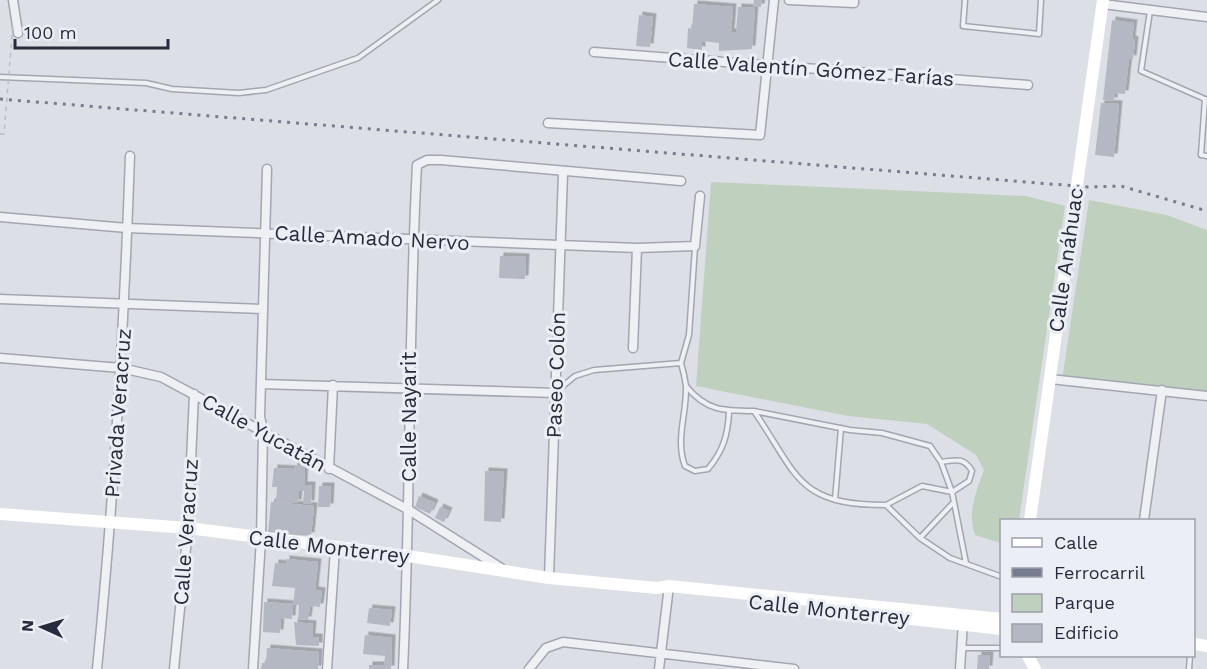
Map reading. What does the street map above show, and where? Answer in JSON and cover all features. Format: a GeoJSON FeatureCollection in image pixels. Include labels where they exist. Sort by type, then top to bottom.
{"type":"FeatureCollection","features":[{"type":"Feature","properties":{"kind":"street"},"geometry":{"type":"LineString","coordinates":[[13,0],[18,33]]}},
{"type":"Feature","properties":{"kind":"street"},"geometry":{"type":"LineString","coordinates":[[548,123],[760,135],[774,0]]}},
{"type":"Feature","properties":{"kind":"street"},"geometry":{"type":"LineString","coordinates":[[789,0],[854,3],[855,0]]}},
{"type":"Feature","properties":{"kind":"street"},"geometry":{"type":"LineString","coordinates":[[1103,2],[1207,17]]}},
{"type":"Feature","properties":{"kind":"street","name":"Calle Anáhuac"},"geometry":{"type":"LineString","coordinates":[[1030,519],[1103,2]]}},
{"type":"Feature","properties":{"kind":"street","name":"Calle Valentín Gómez Farías"},"geometry":{"type":"LineString","coordinates":[[594,52],[1028,85]]}},
{"type":"Feature","properties":{"kind":"street","name":"Privada Veracruz"},"geometry":{"type":"LineString","coordinates":[[97,669],[111,522],[121,368],[130,156]]}},
{"type":"Feature","properties":{"kind":"street","name":"Calle Nayarit"},"geometry":{"type":"LineString","coordinates":[[403,669],[409,510],[408,387],[417,165],[427,160],[441,160],[563,173]]}},
{"type":"Feature","properties":{"kind":"street"},"geometry":{"type":"LineString","coordinates":[[253,669],[261,539],[263,432],[260,416],[267,169]]}},
{"type":"Feature","properties":{"kind":"street"},"geometry":{"type":"LineString","coordinates":[[563,173],[681,181]]}},
{"type":"Feature","properties":{"kind":"street","name":"Paseo Colón"},"geometry":{"type":"LineString","coordinates":[[549,578],[563,173]]}},
{"type":"Feature","properties":{"kind":"street"},"geometry":{"type":"LineString","coordinates":[[695,246],[700,196]]}},
{"type":"Feature","properties":{"kind":"street","name":"Calle Amado Nervo"},"geometry":{"type":"LineString","coordinates":[[0,217],[127,228],[560,246],[637,248],[695,246]]}},
{"type":"Feature","properties":{"kind":"street"},"geometry":{"type":"LineString","coordinates":[[633,348],[637,248]]}},
{"type":"Feature","properties":{"kind":"street"},"geometry":{"type":"LineString","coordinates":[[0,299],[263,309]]}},
{"type":"Feature","properties":{"kind":"street","name":"Calle Yucatán"},"geometry":{"type":"LineString","coordinates":[[0,358],[146,372],[194,394],[409,510],[506,572]]}},
{"type":"Feature","properties":{"kind":"street"},"geometry":{"type":"LineString","coordinates":[[1050,379],[1207,396]]}},
{"type":"Feature","properties":{"kind":"street"},"geometry":{"type":"LineString","coordinates":[[261,384],[555,393]]}},
{"type":"Feature","properties":{"kind":"street"},"geometry":{"type":"LineString","coordinates":[[330,469],[333,385]]}},
{"type":"Feature","properties":{"kind":"street"},"geometry":{"type":"LineString","coordinates":[[1144,519],[1162,390]]}},
{"type":"Feature","properties":{"kind":"street","name":"Calle Veracruz"},"geometry":{"type":"LineString","coordinates":[[174,669],[188,528],[194,394]]}},
{"type":"Feature","properties":{"kind":"street","name":"Calle Monterrey"},"geometry":{"type":"LineString","coordinates":[[0,514],[188,528],[408,556],[549,578],[964,620],[1000,629]]}},
{"type":"Feature","properties":{"kind":"street"},"geometry":{"type":"LineString","coordinates":[[327,669],[335,548]]}},
{"type":"Feature","properties":{"kind":"street"},"geometry":{"type":"LineString","coordinates":[[659,669],[665,589]]}},
{"type":"Feature","properties":{"kind":"street","name":"Calle Monterrey"},"geometry":{"type":"LineString","coordinates":[[964,620],[1000,619]]}},
{"type":"Feature","properties":{"kind":"street"},"geometry":{"type":"LineString","coordinates":[[960,669],[964,620]]}},
{"type":"Feature","properties":{"kind":"street"},"geometry":{"type":"LineString","coordinates":[[529,669],[546,648],[563,642],[794,669]]}},
{"type":"Feature","properties":{"kind":"lane"},"geometry":{"type":"LineString","coordinates":[[0,76],[146,83],[172,88],[239,93],[266,90],[358,58],[438,0]]}},
{"type":"Feature","properties":{"kind":"lane"},"geometry":{"type":"LineString","coordinates":[[965,0],[963,26],[1039,34],[1041,0]]}},
{"type":"Feature","properties":{"kind":"lane"},"geometry":{"type":"LineString","coordinates":[[1150,10],[1141,71],[1205,99],[1201,155],[1207,156]]}},
{"type":"Feature","properties":{"kind":"lane"},"geometry":{"type":"LineString","coordinates":[[695,246],[689,335],[681,363],[686,386],[681,438],[681,456],[685,466],[695,471],[708,469],[719,456],[728,433],[729,412]]}},
{"type":"Feature","properties":{"kind":"lane"},"geometry":{"type":"LineString","coordinates":[[555,393],[575,376],[594,370],[681,363]]}},
{"type":"Feature","properties":{"kind":"lane"},"geometry":{"type":"LineString","coordinates":[[686,386],[696,398],[729,412],[754,411],[841,428],[882,433],[930,446],[941,462],[952,492],[966,563]]}},
{"type":"Feature","properties":{"kind":"lane"},"geometry":{"type":"LineString","coordinates":[[754,411],[783,460],[798,478],[819,496],[857,505],[886,505],[922,486],[952,492],[969,481],[972,471],[967,463],[958,459],[941,462]]}},
{"type":"Feature","properties":{"kind":"lane"},"geometry":{"type":"LineString","coordinates":[[835,500],[841,428]]}},
{"type":"Feature","properties":{"kind":"lane"},"geometry":{"type":"LineString","coordinates":[[920,538],[954,502]]}},
{"type":"Feature","properties":{"kind":"lane"},"geometry":{"type":"LineString","coordinates":[[886,505],[920,538],[950,558],[1000,576]]}},
{"type":"Feature","properties":{"kind":"lane"},"geometry":{"type":"LineString","coordinates":[[962,648],[1000,648]]}},
{"type":"Feature","properties":{"kind":"path"},"geometry":{"type":"LineString","coordinates":[[0,134],[4,134],[13,24]]}},
{"type":"Feature","properties":{"kind":"green space"},"geometry":{"type":"Polygon","coordinates":[[[711,182],[1026,196],[1065,206],[1019,519],[1000,519],[1000,543],[975,535],[972,510],[984,470],[976,455],[927,424],[848,416],[696,386],[711,182]]]}},
{"type":"Feature","properties":{"kind":"green space"},"geometry":{"type":"Polygon","coordinates":[[[1089,200],[1167,215],[1207,230],[1207,393],[1062,380],[1089,200]]]}},
{"type":"Feature","properties":{"kind":"building"},"geometry":{"type":"Polygon","coordinates":[[[754,0],[762,0],[761,7],[753,7],[754,0]]]}},
{"type":"Feature","properties":{"kind":"building"},"geometry":{"type":"Polygon","coordinates":[[[694,4],[733,7],[731,32],[736,32],[738,7],[755,8],[752,49],[719,51],[719,43],[702,41],[702,50],[687,48],[688,28],[692,29],[694,4]]]}},
{"type":"Feature","properties":{"kind":"building"},"geometry":{"type":"Polygon","coordinates":[[[639,15],[653,17],[650,47],[636,46],[639,15]]]}},
{"type":"Feature","properties":{"kind":"building"},"geometry":{"type":"Polygon","coordinates":[[[1112,20],[1134,23],[1132,39],[1135,40],[1133,59],[1129,58],[1125,94],[1115,93],[1114,101],[1103,100],[1112,20]]]}},
{"type":"Feature","properties":{"kind":"building"},"geometry":{"type":"Polygon","coordinates":[[[1101,103],[1119,104],[1114,157],[1095,155],[1101,103]]]}},
{"type":"Feature","properties":{"kind":"building"},"geometry":{"type":"Polygon","coordinates":[[[500,256],[526,257],[525,279],[499,278],[500,256]]]}},
{"type":"Feature","properties":{"kind":"building"},"geometry":{"type":"Polygon","coordinates":[[[294,465],[305,465],[304,485],[312,485],[311,504],[303,503],[304,491],[299,491],[298,503],[276,502],[277,487],[272,487],[274,468],[294,469],[294,465]]]}},
{"type":"Feature","properties":{"kind":"building"},"geometry":{"type":"Polygon","coordinates":[[[485,471],[504,472],[501,522],[484,521],[485,471]]]}},
{"type":"Feature","properties":{"kind":"building"},"geometry":{"type":"Polygon","coordinates":[[[319,486],[331,486],[330,507],[318,507],[319,486]]]}},
{"type":"Feature","properties":{"kind":"building"},"geometry":{"type":"Polygon","coordinates":[[[419,496],[435,503],[430,514],[415,507],[419,496]]]}},
{"type":"Feature","properties":{"kind":"building"},"geometry":{"type":"Polygon","coordinates":[[[271,502],[314,506],[311,536],[268,533],[271,502]]]}},
{"type":"Feature","properties":{"kind":"building"},"geometry":{"type":"Polygon","coordinates":[[[440,507],[449,511],[444,522],[435,518],[440,507]]]}},
{"type":"Feature","properties":{"kind":"building"},"geometry":{"type":"Polygon","coordinates":[[[286,559],[318,562],[315,590],[322,591],[320,607],[310,606],[308,620],[298,619],[299,605],[293,605],[295,588],[272,586],[275,563],[286,564],[286,559]]]}},
{"type":"Feature","properties":{"kind":"building"},"geometry":{"type":"Polygon","coordinates":[[[264,602],[293,604],[292,619],[281,618],[280,633],[263,632],[264,602]]]}},
{"type":"Feature","properties":{"kind":"building"},"geometry":{"type":"Polygon","coordinates":[[[369,608],[392,610],[390,626],[367,623],[369,608]]]}},
{"type":"Feature","properties":{"kind":"building"},"geometry":{"type":"Polygon","coordinates":[[[294,622],[313,624],[312,637],[319,637],[319,646],[296,645],[294,622]]]}},
{"type":"Feature","properties":{"kind":"building"},"geometry":{"type":"Polygon","coordinates":[[[365,635],[392,638],[391,669],[369,669],[369,665],[384,665],[385,656],[363,654],[365,635]]]}},
{"type":"Feature","properties":{"kind":"building"},"geometry":{"type":"Polygon","coordinates":[[[267,648],[319,652],[318,669],[261,669],[262,663],[266,663],[267,648]]]}},
{"type":"Feature","properties":{"kind":"building"},"geometry":{"type":"Polygon","coordinates":[[[978,655],[990,655],[989,669],[977,669],[978,655]]]}},
{"type":"Feature","properties":{"kind":"railway"},"geometry":{"type":"LineString","coordinates":[[0,99],[1088,187],[1121,186],[1207,211]]}}]}
